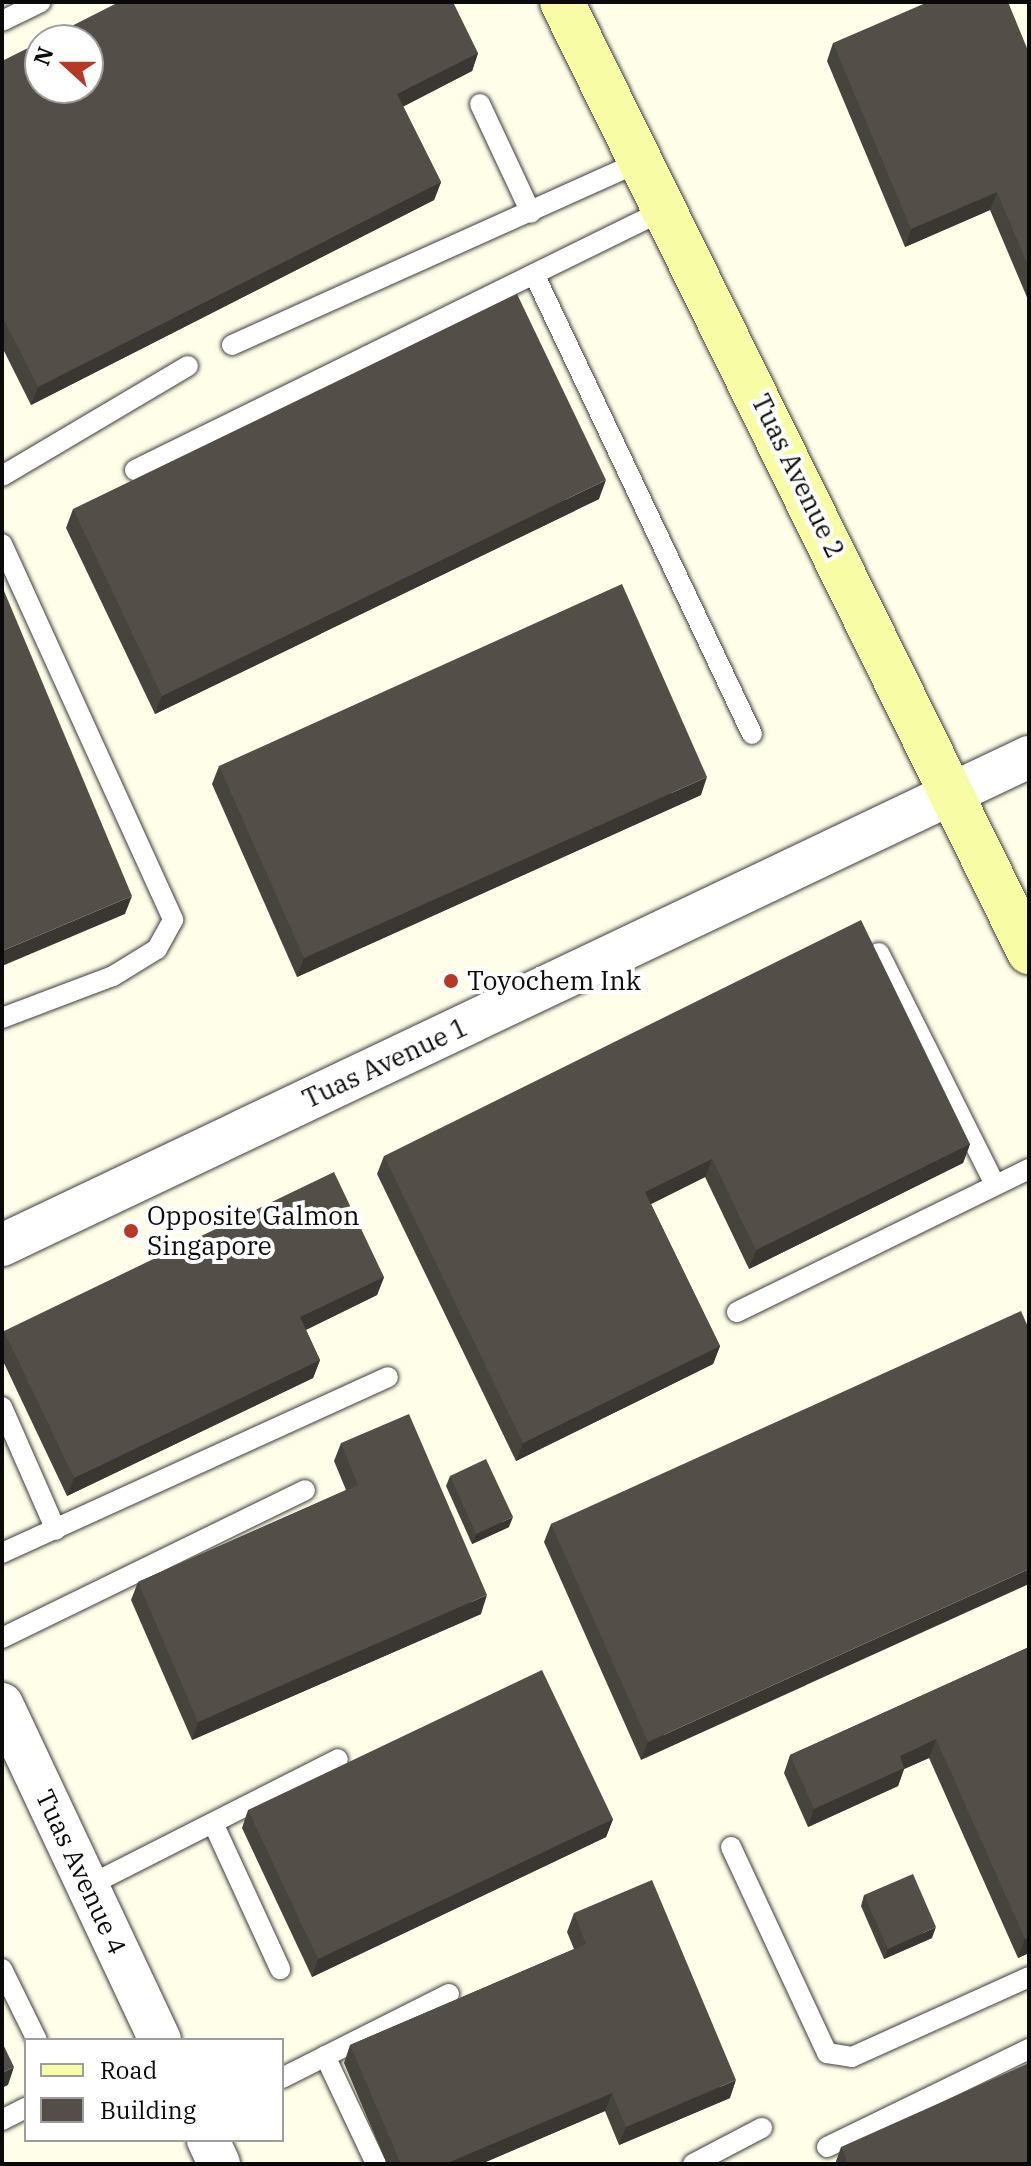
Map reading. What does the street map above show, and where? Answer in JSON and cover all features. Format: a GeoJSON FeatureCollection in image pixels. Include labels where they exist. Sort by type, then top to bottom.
{"type":"FeatureCollection","features":[{"type":"Feature","properties":{"kind":"street","name":"Tuas Avenue 2"},"geometry":{"type":"LineString","coordinates":[[573,6],[640,162],[1029,952]]}},
{"type":"Feature","properties":{"kind":"street","name":"Tuas Avenue 1"},"geometry":{"type":"LineString","coordinates":[[2,1245],[1029,757]]}},
{"type":"Feature","properties":{"kind":"street","name":"Tuas Avenue 4"},"geometry":{"type":"LineString","coordinates":[[2,1704],[159,2038]]}},
{"type":"Feature","properties":{"kind":"street"},"geometry":{"type":"LineString","coordinates":[[209,2142],[219,2164]]}},
{"type":"Feature","properties":{"kind":"lane"},"geometry":{"type":"LineString","coordinates":[[2,21],[41,2]]}},
{"type":"Feature","properties":{"kind":"lane"},"geometry":{"type":"LineString","coordinates":[[480,104],[531,213]]}},
{"type":"Feature","properties":{"kind":"lane"},"geometry":{"type":"LineString","coordinates":[[232,345],[640,162]]}},
{"type":"Feature","properties":{"kind":"lane"},"geometry":{"type":"LineString","coordinates":[[135,470],[664,210]]}},
{"type":"Feature","properties":{"kind":"lane"},"geometry":{"type":"LineString","coordinates":[[534,274],[752,734]]}},
{"type":"Feature","properties":{"kind":"lane"},"geometry":{"type":"LineString","coordinates":[[2,476],[188,366]]}},
{"type":"Feature","properties":{"kind":"lane"},"geometry":{"type":"LineString","coordinates":[[2,544],[173,920],[157,949],[113,976],[2,1018]]}},
{"type":"Feature","properties":{"kind":"lane"},"geometry":{"type":"LineString","coordinates":[[879,953],[995,1185]]}},
{"type":"Feature","properties":{"kind":"lane"},"geometry":{"type":"LineString","coordinates":[[737,1312],[1029,1169]]}},
{"type":"Feature","properties":{"kind":"lane"},"geometry":{"type":"LineString","coordinates":[[2,1553],[388,1377]]}},
{"type":"Feature","properties":{"kind":"lane"},"geometry":{"type":"LineString","coordinates":[[2,1407],[56,1530]]}},
{"type":"Feature","properties":{"kind":"lane"},"geometry":{"type":"LineString","coordinates":[[2,1638],[305,1490]]}},
{"type":"Feature","properties":{"kind":"lane"},"geometry":{"type":"LineString","coordinates":[[88,1886],[338,1759]]}},
{"type":"Feature","properties":{"kind":"lane"},"geometry":{"type":"LineString","coordinates":[[213,1823],[280,1969]]}},
{"type":"Feature","properties":{"kind":"lane"},"geometry":{"type":"LineString","coordinates":[[731,1847],[827,2053],[852,2057],[1029,1977]]}},
{"type":"Feature","properties":{"kind":"lane"},"geometry":{"type":"LineString","coordinates":[[2,1969],[36,2038]]}},
{"type":"Feature","properties":{"kind":"lane"},"geometry":{"type":"LineString","coordinates":[[284,2077],[449,1994]]}},
{"type":"Feature","properties":{"kind":"lane"},"geometry":{"type":"LineString","coordinates":[[827,2147],[1029,2049]]}},
{"type":"Feature","properties":{"kind":"lane"},"geometry":{"type":"LineString","coordinates":[[325,2056],[376,2164]]}},
{"type":"Feature","properties":{"kind":"lane"},"geometry":{"type":"LineString","coordinates":[[2,2120],[24,2109]]}},
{"type":"Feature","properties":{"kind":"lane"},"geometry":{"type":"LineString","coordinates":[[693,2164],[762,2128]]}},
{"type":"Feature","properties":{"kind":"building"},"geometry":{"type":"Polygon","coordinates":[[[119,2],[453,2],[478,53],[397,94],[441,182],[38,387],[2,316],[2,61],[24,50],[24,104],[104,104],[104,24],[76,24],[119,2]]]}},
{"type":"Feature","properties":{"kind":"building"},"geometry":{"type":"Polygon","coordinates":[[[928,2],[1008,2],[1029,53],[1029,268],[997,192],[911,229],[833,43],[928,2]]]}},
{"type":"Feature","properties":{"kind":"building"},"geometry":{"type":"Polygon","coordinates":[[[517,294],[606,480],[162,696],[73,509],[517,294]]]}},
{"type":"Feature","properties":{"kind":"building"},"geometry":{"type":"Polygon","coordinates":[[[622,584],[707,777],[304,958],[219,766],[622,584]]]}},
{"type":"Feature","properties":{"kind":"building"},"geometry":{"type":"Polygon","coordinates":[[[2,586],[132,896],[2,951],[2,586]]]}},
{"type":"Feature","properties":{"kind":"building"},"geometry":{"type":"Polygon","coordinates":[[[861,920],[970,1144],[756,1250],[712,1159],[645,1192],[720,1346],[523,1443],[384,1156],[861,920]]]}},
{"type":"Feature","properties":{"kind":"building"},"geometry":{"type":"Polygon","coordinates":[[[334,1172],[384,1277],[300,1317],[320,1360],[74,1478],[4,1331],[334,1172]]]}},
{"type":"Feature","properties":{"kind":"building"},"geometry":{"type":"Polygon","coordinates":[[[1021,1311],[1029,1329],[1029,1569],[648,1742],[551,1524],[1021,1311]]]}},
{"type":"Feature","properties":{"kind":"building"},"geometry":{"type":"Polygon","coordinates":[[[409,1414],[487,1595],[198,1722],[138,1582],[358,1485],[341,1443],[409,1414]]]}},
{"type":"Feature","properties":{"kind":"building"},"geometry":{"type":"Polygon","coordinates":[[[486,1459],[513,1517],[476,1534],[450,1476],[486,1459]]]}},
{"type":"Feature","properties":{"kind":"building"},"geometry":{"type":"Polygon","coordinates":[[[1029,1647],[1029,1938],[1025,1939],[936,1739],[900,1756],[904,1768],[814,1809],[790,1755],[1029,1647]]]}},
{"type":"Feature","properties":{"kind":"building"},"geometry":{"type":"Polygon","coordinates":[[[542,1670],[613,1819],[318,1959],[248,1810],[542,1670]]]}},
{"type":"Feature","properties":{"kind":"building"},"geometry":{"type":"Polygon","coordinates":[[[913,1874],[936,1927],[888,1949],[864,1895],[913,1874]]]}},
{"type":"Feature","properties":{"kind":"building"},"geometry":{"type":"Polygon","coordinates":[[[652,1880],[736,2080],[626,2127],[612,2093],[445,2164],[401,2164],[350,2045],[586,1944],[574,1913],[652,1880]]]}},
{"type":"Feature","properties":{"kind":"building"},"geometry":{"type":"Polygon","coordinates":[[[2,2042],[14,2067],[2,2073],[2,2042]]]}},
{"type":"Feature","properties":{"kind":"building"},"geometry":{"type":"Polygon","coordinates":[[[1029,2063],[1029,2164],[848,2164],[841,2147],[1029,2063]]]}},
{"type":"Feature","properties":{"kind":"place","name":"Toyochem Ink"},"geometry":{"type":"Point","coordinates":[451,981]}},
{"type":"Feature","properties":{"kind":"place","name":"Opposite Galmon Singapore"},"geometry":{"type":"Point","coordinates":[131,1231]}}]}
